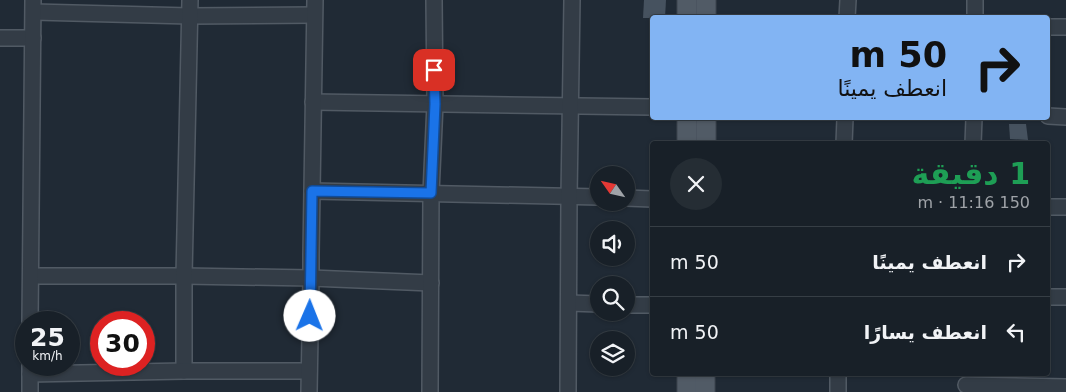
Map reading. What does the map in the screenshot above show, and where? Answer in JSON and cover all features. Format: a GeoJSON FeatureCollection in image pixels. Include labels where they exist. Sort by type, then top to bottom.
{"type":"FeatureCollection","features":[{"type":"Feature","properties":{"kind":"main road"},"geometry":{"type":"LineString","coordinates":[[687,0],[687,15]]}},
{"type":"Feature","properties":{"kind":"main road"},"geometry":{"type":"LineString","coordinates":[[706,0],[706,15]]}},
{"type":"Feature","properties":{"kind":"main road"},"geometry":{"type":"LineString","coordinates":[[687,120],[687,141]]}},
{"type":"Feature","properties":{"kind":"main road"},"geometry":{"type":"LineString","coordinates":[[706,120],[706,141]]}},
{"type":"Feature","properties":{"kind":"main road"},"geometry":{"type":"LineString","coordinates":[[687,376],[687,392]]}},
{"type":"Feature","properties":{"kind":"main road"},"geometry":{"type":"LineString","coordinates":[[706,376],[706,392]]}},
{"type":"Feature","properties":{"kind":"street"},"geometry":{"type":"LineString","coordinates":[[184,371],[184,276],[190,0]]}},
{"type":"Feature","properties":{"kind":"street"},"geometry":{"type":"LineString","coordinates":[[430,392],[431,193],[435,104],[434,0]]}},
{"type":"Feature","properties":{"kind":"street"},"geometry":{"type":"LineString","coordinates":[[568,392],[572,0]]}},
{"type":"Feature","properties":{"kind":"street"},"geometry":{"type":"LineString","coordinates":[[848,0],[848,15]]}},
{"type":"Feature","properties":{"kind":"street"},"geometry":{"type":"LineString","coordinates":[[975,0],[975,15]]}},
{"type":"Feature","properties":{"kind":"street"},"geometry":{"type":"LineString","coordinates":[[30,311],[33,6],[190,16],[315,8],[309,392]]}},
{"type":"Feature","properties":{"kind":"street"},"geometry":{"type":"LineString","coordinates":[[1050,27],[1066,27]]}},
{"type":"Feature","properties":{"kind":"street"},"geometry":{"type":"LineString","coordinates":[[0,38],[33,38]]}},
{"type":"Feature","properties":{"kind":"street"},"geometry":{"type":"LineString","coordinates":[[313,102],[650,107]]}},
{"type":"Feature","properties":{"kind":"street"},"geometry":{"type":"LineString","coordinates":[[1050,116],[1066,117]]}},
{"type":"Feature","properties":{"kind":"street"},"geometry":{"type":"LineString","coordinates":[[844,141],[845,120]]}},
{"type":"Feature","properties":{"kind":"street"},"geometry":{"type":"LineString","coordinates":[[973,141],[974,120]]}},
{"type":"Feature","properties":{"kind":"street"},"geometry":{"type":"LineString","coordinates":[[312,191],[590,197]]}},
{"type":"Feature","properties":{"kind":"street"},"geometry":{"type":"LineString","coordinates":[[635,198],[650,198]]}},
{"type":"Feature","properties":{"kind":"street"},"geometry":{"type":"LineString","coordinates":[[1050,207],[1066,207]]}},
{"type":"Feature","properties":{"kind":"street"},"geometry":{"type":"LineString","coordinates":[[31,276],[311,278],[431,283]]}},
{"type":"Feature","properties":{"kind":"street"},"geometry":{"type":"LineString","coordinates":[[1050,297],[1066,298]]}},
{"type":"Feature","properties":{"kind":"street"},"geometry":{"type":"LineString","coordinates":[[569,303],[590,304]]}},
{"type":"Feature","properties":{"kind":"street"},"geometry":{"type":"LineString","coordinates":[[635,305],[650,305]]}},
{"type":"Feature","properties":{"kind":"street"},"geometry":{"type":"LineString","coordinates":[[80,370],[309,371]]}},
{"type":"Feature","properties":{"kind":"street"},"geometry":{"type":"LineString","coordinates":[[30,376],[30,392]]}},
{"type":"Feature","properties":{"kind":"street"},"geometry":{"type":"LineString","coordinates":[[838,376],[838,392]]}},
{"type":"Feature","properties":{"kind":"street"},"geometry":{"type":"LineString","coordinates":[[966,384],[1066,387]]}},
{"type":"Feature","properties":{"kind":"building"},"geometry":{"type":"Polygon","coordinates":[[[644,0],[666,0],[665,15],[650,15],[650,18],[643,18],[644,0]]]}},
{"type":"Feature","properties":{"kind":"building"},"geometry":{"type":"Polygon","coordinates":[[[1009,124],[1026,124],[1028,140],[1010,139],[1009,124]]]}},
{"type":"Feature","properties":{"kind":"route"},"geometry":{"type":"LineString","coordinates":[[310,316],[312,191],[431,193],[435,104],[434,70]]}}]}
